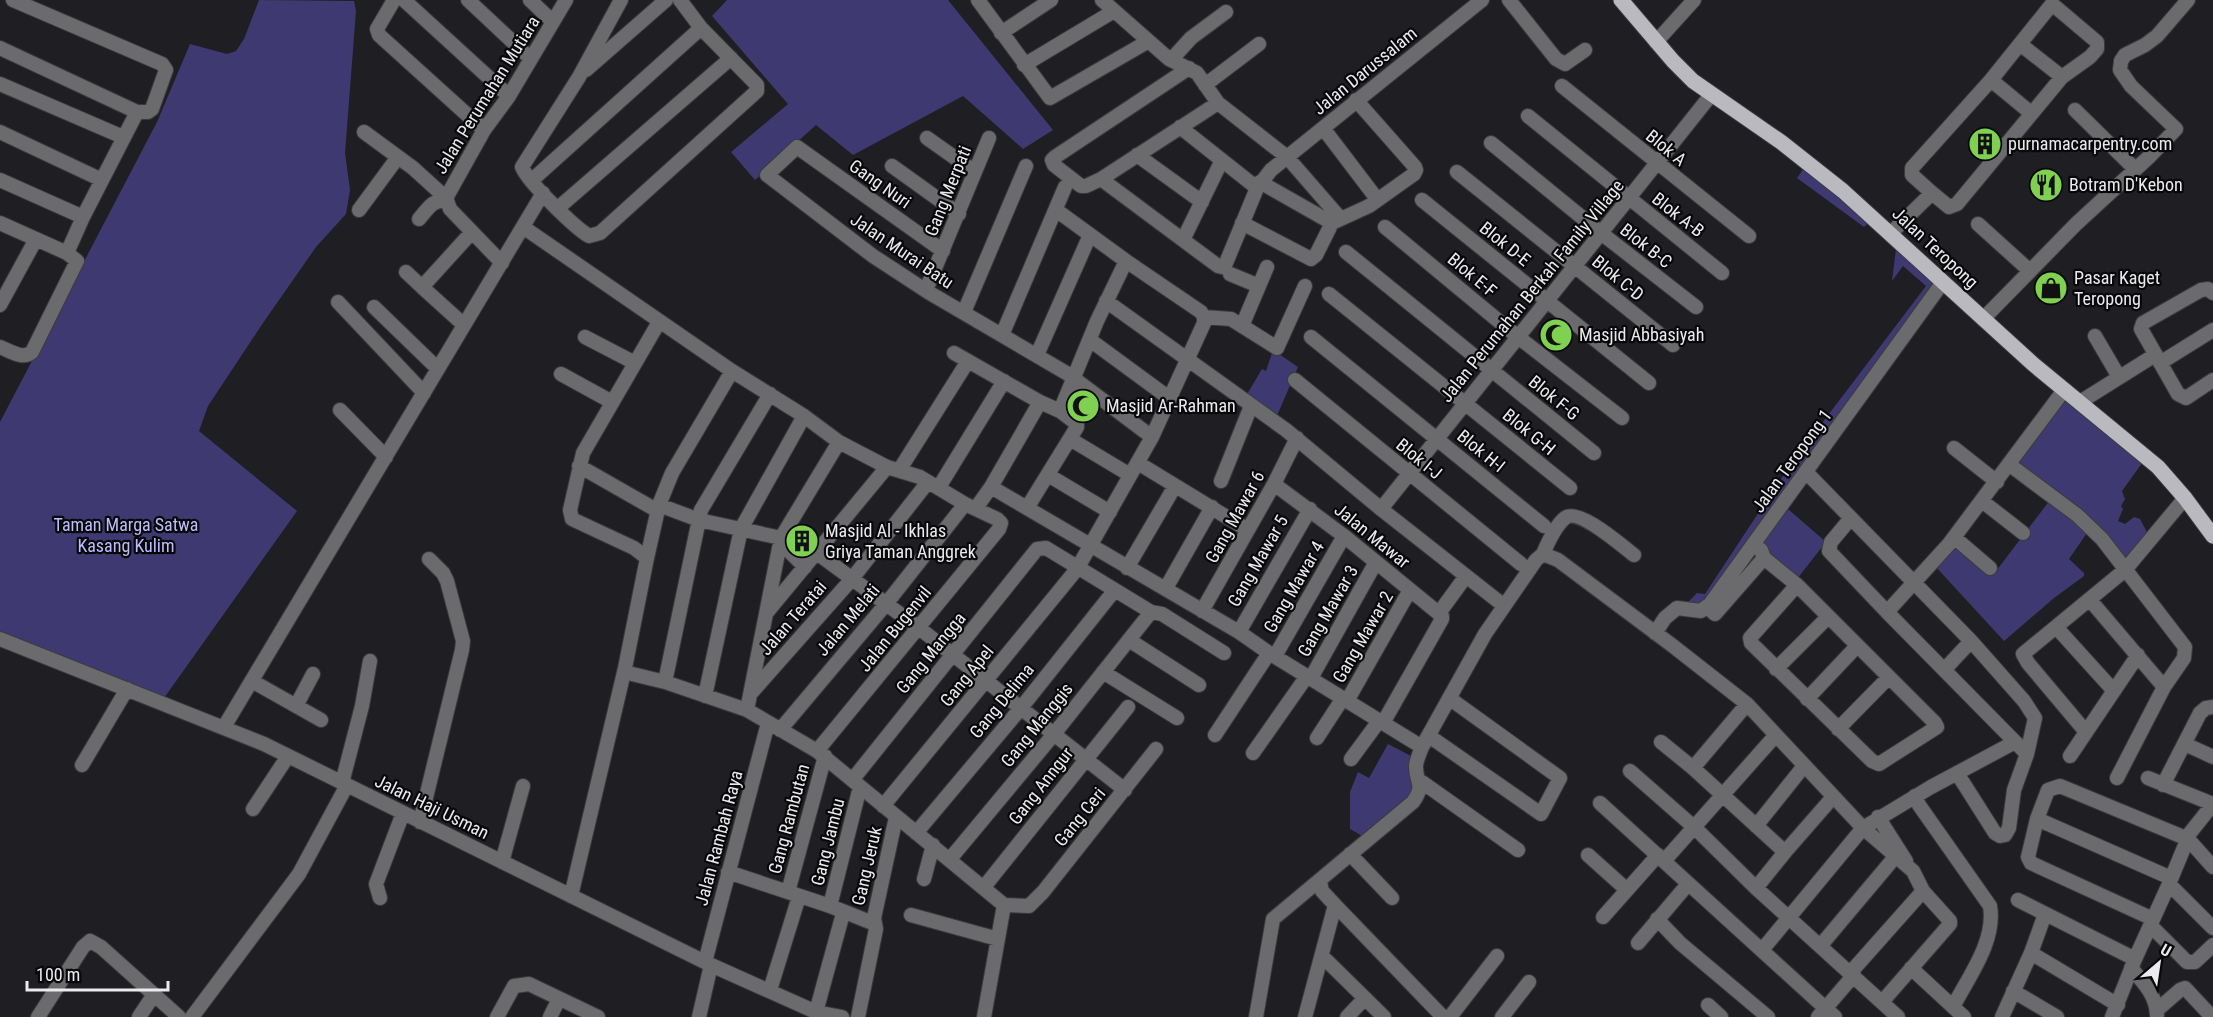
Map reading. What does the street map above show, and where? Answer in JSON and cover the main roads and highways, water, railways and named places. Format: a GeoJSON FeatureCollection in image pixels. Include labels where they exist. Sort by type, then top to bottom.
{"type":"FeatureCollection","features":[{"type":"Feature","properties":{"kind":"main road","name":"Jalan Teropong"},"geometry":{"type":"LineString","coordinates":[[1621,0],[1693,81],[1790,148],[1891,233],[1983,319],[2064,390],[2158,467],[2213,536]]}},
{"type":"Feature","properties":{"kind":"place","name":"purnamacarpentry.com"},"geometry":{"type":"Point","coordinates":[1985,144]}},
{"type":"Feature","properties":{"kind":"place","name":"Botram D'Kebon"},"geometry":{"type":"Point","coordinates":[2046,185]}},
{"type":"Feature","properties":{"kind":"place","name":"Pasar Kaget Teropong"},"geometry":{"type":"Point","coordinates":[2051,288]}},
{"type":"Feature","properties":{"kind":"place","name":"Masjid Abbasiyah"},"geometry":{"type":"Point","coordinates":[1556,335]}},
{"type":"Feature","properties":{"kind":"place","name":"Masjid Ar-Rahman"},"geometry":{"type":"Point","coordinates":[1083,406]}},
{"type":"Feature","properties":{"kind":"place","name":"Masjid Al - Ikhlas Griya Taman Anggrek"},"geometry":{"type":"Point","coordinates":[802,541]}},
{"type":"Feature","properties":{"kind":"park label","name":"Taman Marga Satwa Kasang Kulim"},"geometry":{"type":"Point","coordinates":[126,535]}}]}
